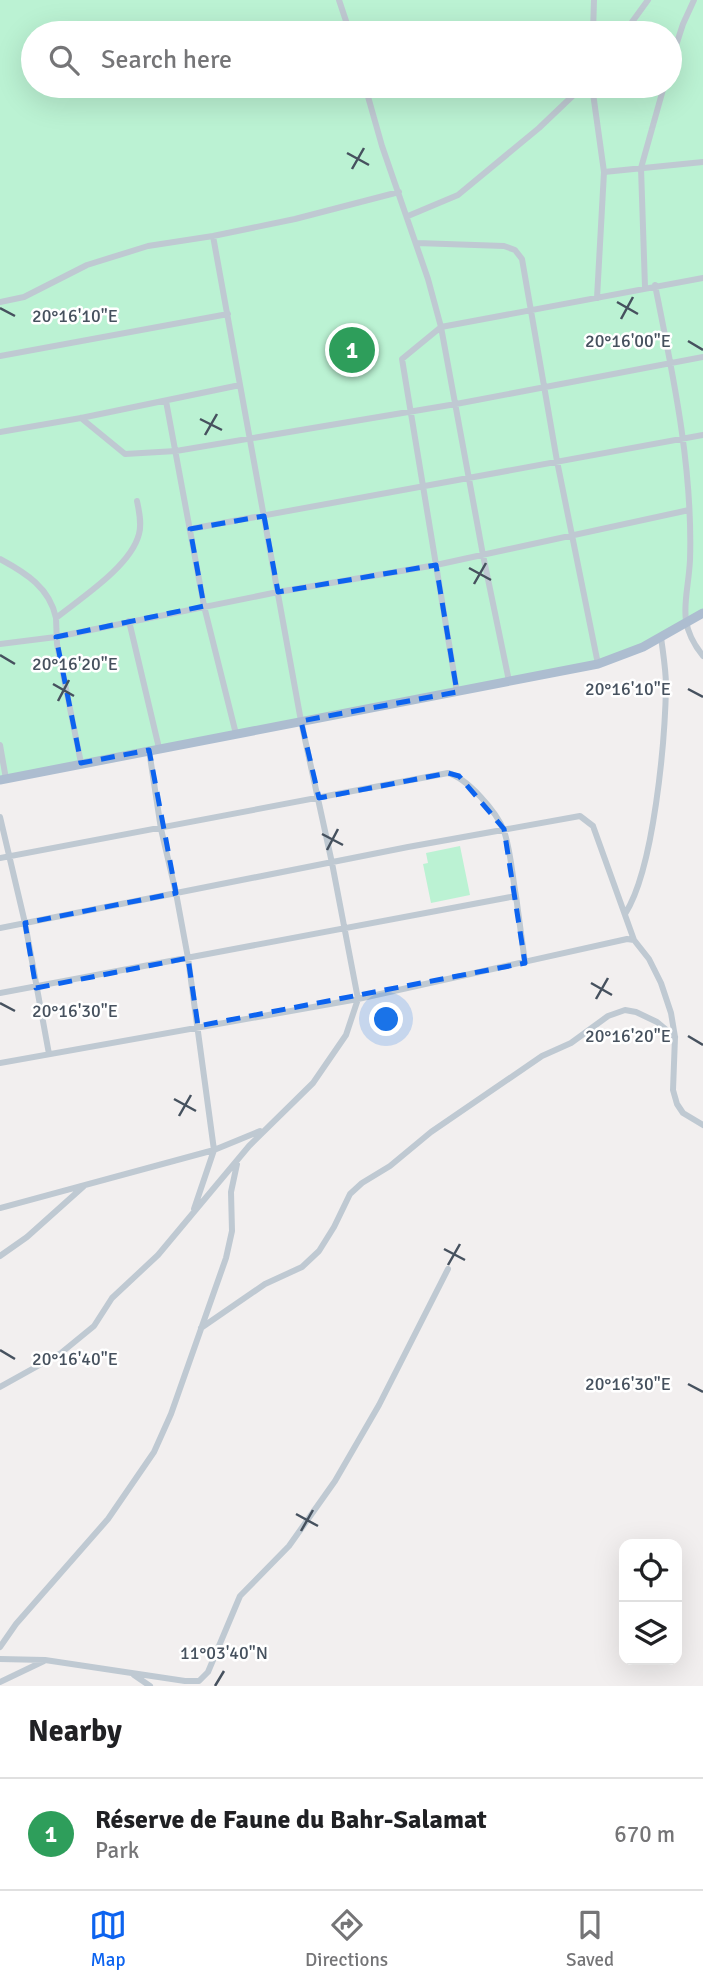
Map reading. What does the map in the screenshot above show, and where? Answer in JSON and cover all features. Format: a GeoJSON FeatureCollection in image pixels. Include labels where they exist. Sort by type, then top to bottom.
{"type":"FeatureCollection","features":[{"type":"Feature","properties":{"kind":"main road"},"geometry":{"type":"LineString","coordinates":[[3,780],[598,664],[662,637],[703,613]]}},
{"type":"Feature","properties":{"kind":"street"},"geometry":{"type":"LineString","coordinates":[[339,0],[346,21]]}},
{"type":"Feature","properties":{"kind":"street"},"geometry":{"type":"LineString","coordinates":[[633,21],[648,0]]}},
{"type":"Feature","properties":{"kind":"street"},"geometry":{"type":"LineString","coordinates":[[682,26],[694,0]]}},
{"type":"Feature","properties":{"kind":"street"},"geometry":{"type":"LineString","coordinates":[[592,1],[593,21]]}},
{"type":"Feature","properties":{"kind":"street"},"geometry":{"type":"LineString","coordinates":[[368,98],[382,146],[417,243],[441,327],[509,681]]}},
{"type":"Feature","properties":{"kind":"street"},"geometry":{"type":"LineString","coordinates":[[408,216],[454,197],[470,186],[570,98]]}},
{"type":"Feature","properties":{"kind":"street"},"geometry":{"type":"LineString","coordinates":[[594,98],[604,172],[597,298]]}},
{"type":"Feature","properties":{"kind":"street"},"geometry":{"type":"LineString","coordinates":[[645,287],[641,168],[661,98]]}},
{"type":"Feature","properties":{"kind":"street"},"geometry":{"type":"LineString","coordinates":[[604,172],[703,162]]}},
{"type":"Feature","properties":{"kind":"street"},"geometry":{"type":"LineString","coordinates":[[0,302],[24,297],[87,265],[148,246],[295,219],[399,192]]}},
{"type":"Feature","properties":{"kind":"street"},"geometry":{"type":"LineString","coordinates":[[0,1387],[61,1353],[94,1326],[118,1290],[158,1255],[262,1131],[313,1083],[346,1035],[358,999],[319,798],[301,721],[213,236]]}},
{"type":"Feature","properties":{"kind":"street"},"geometry":{"type":"LineString","coordinates":[[417,243],[504,246],[515,250],[522,259],[572,537],[598,664]]}},
{"type":"Feature","properties":{"kind":"street"},"geometry":{"type":"LineString","coordinates":[[457,692],[402,359],[441,327],[703,278]]}},
{"type":"Feature","properties":{"kind":"street"},"geometry":{"type":"LineString","coordinates":[[655,285],[682,437],[689,510],[685,625],[703,656]]}},
{"type":"Feature","properties":{"kind":"street"},"geometry":{"type":"LineString","coordinates":[[0,356],[228,314]]}},
{"type":"Feature","properties":{"kind":"street"},"geometry":{"type":"LineString","coordinates":[[81,418],[125,454],[176,451],[456,404],[703,357]]}},
{"type":"Feature","properties":{"kind":"street"},"geometry":{"type":"LineString","coordinates":[[0,432],[240,385]]}},
{"type":"Feature","properties":{"kind":"street"},"geometry":{"type":"LineString","coordinates":[[166,401],[204,606],[236,734]]}},
{"type":"Feature","properties":{"kind":"street"},"geometry":{"type":"LineString","coordinates":[[190,529],[703,435]]}},
{"type":"Feature","properties":{"kind":"street"},"geometry":{"type":"LineString","coordinates":[[56,618],[123,561],[140,531],[137,501]]}},
{"type":"Feature","properties":{"kind":"street"},"geometry":{"type":"LineString","coordinates":[[0,644],[56,636],[278,592],[436,565],[689,510]]}},
{"type":"Feature","properties":{"kind":"street"},"geometry":{"type":"LineString","coordinates":[[0,559],[31,578],[54,604],[56,636],[81,763]]}},
{"type":"Feature","properties":{"kind":"street"},"geometry":{"type":"LineString","coordinates":[[129,621],[154,749],[161,829],[188,958],[214,1150],[192,1214]]}},
{"type":"Feature","properties":{"kind":"street"},"geometry":{"type":"LineString","coordinates":[[625,914],[633,902],[646,858],[657,791],[666,683],[662,637]]}},
{"type":"Feature","properties":{"kind":"street"},"geometry":{"type":"LineString","coordinates":[[0,745],[3,780]]}},
{"type":"Feature","properties":{"kind":"street"},"geometry":{"type":"LineString","coordinates":[[0,858],[448,773],[459,776],[474,789],[503,829],[525,962]]}},
{"type":"Feature","properties":{"kind":"street"},"geometry":{"type":"LineString","coordinates":[[0,928],[580,816],[593,826],[634,940],[649,959],[661,983],[671,1013],[675,1037],[673,1090],[677,1104],[683,1113],[703,1125]]}},
{"type":"Feature","properties":{"kind":"street"},"geometry":{"type":"LineString","coordinates":[[0,817],[25,923],[49,1055]]}},
{"type":"Feature","properties":{"kind":"street"},"geometry":{"type":"LineString","coordinates":[[0,993],[516,896]]}},
{"type":"Feature","properties":{"kind":"street"},"geometry":{"type":"LineString","coordinates":[[0,1063],[358,999],[627,939],[634,940]]}},
{"type":"Feature","properties":{"kind":"street"},"geometry":{"type":"LineString","coordinates":[[201,1328],[265,1284],[302,1267],[319,1251],[350,1194],[362,1183],[390,1166],[431,1132],[542,1056],[571,1043],[608,1016],[625,1010],[657,1022],[675,1037]]}},
{"type":"Feature","properties":{"kind":"street"},"geometry":{"type":"LineString","coordinates":[[0,1208],[214,1150],[262,1131]]}},
{"type":"Feature","properties":{"kind":"street"},"geometry":{"type":"LineString","coordinates":[[0,1647],[24,1614],[108,1519],[154,1452],[171,1414],[230,1244],[231,1192],[237,1162]]}},
{"type":"Feature","properties":{"kind":"street"},"geometry":{"type":"LineString","coordinates":[[0,1256],[27,1237],[86,1184]]}},
{"type":"Feature","properties":{"kind":"street"},"geometry":{"type":"LineString","coordinates":[[0,1659],[45,1660],[199,1681],[208,1672],[240,1596],[289,1546],[335,1480],[379,1405],[448,1269]]}},
{"type":"Feature","properties":{"kind":"street"},"geometry":{"type":"LineString","coordinates":[[0,1682],[45,1660]]}},
{"type":"Feature","properties":{"kind":"street"},"geometry":{"type":"LineString","coordinates":[[133,1674],[150,1686]]}},
{"type":"Feature","properties":{"kind":"highlighted area"},"geometry":{"type":"Polygon","coordinates":[[[264,516],[278,592],[436,565],[457,692],[301,721],[319,798],[448,773],[459,776],[504,829],[525,963],[198,1026],[188,958],[36,988],[25,923],[176,893],[149,750],[81,763],[56,637],[204,606],[190,529],[264,516]]]}},
{"type":"Feature","properties":{"kind":"green space"},"geometry":{"type":"Polygon","coordinates":[[[0,0],[703,0],[703,613],[621,656],[0,780],[0,0]]]}},
{"type":"Feature","properties":{"kind":"green space"},"geometry":{"type":"Polygon","coordinates":[[[460,846],[470,895],[431,903],[423,864],[428,863],[426,853],[460,846]]]}},
{"type":"Feature","properties":{"kind":"place","name":"Réserve de Faune du Bahr-Salamat"},"geometry":{"type":"Point","coordinates":[352,350]}}]}
